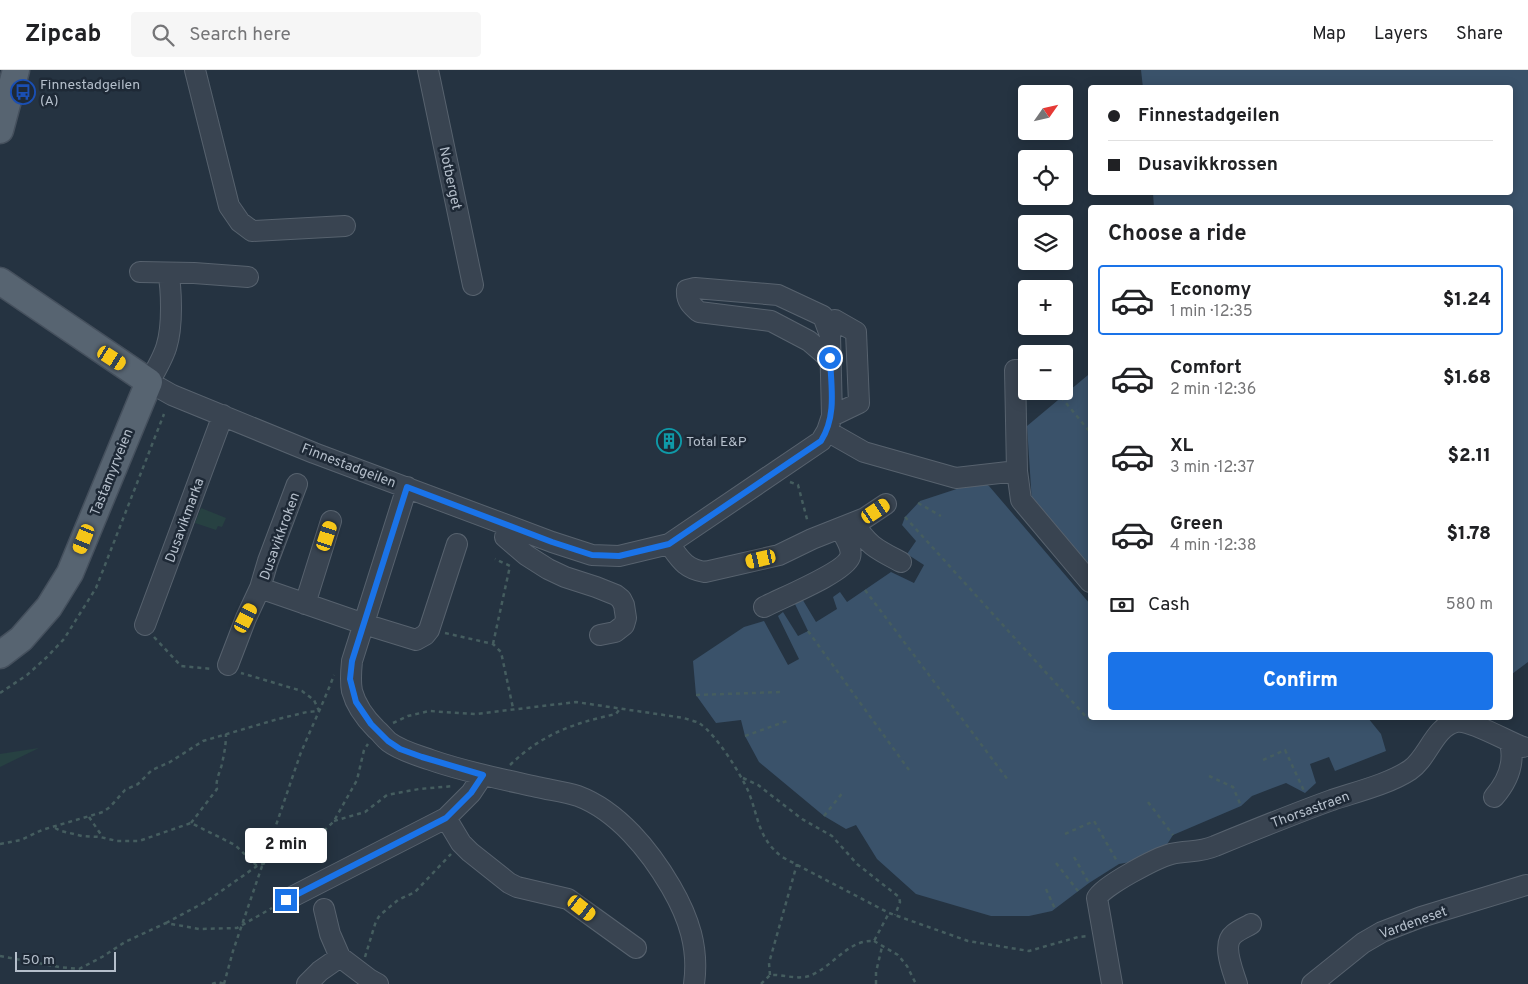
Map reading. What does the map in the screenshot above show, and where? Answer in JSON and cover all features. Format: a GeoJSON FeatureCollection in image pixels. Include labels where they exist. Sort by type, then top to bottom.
{"type":"FeatureCollection","features":[{"type":"Feature","properties":{"kind":"main road"},"geometry":{"type":"LineString","coordinates":[[0,130],[16,70]]}},
{"type":"Feature","properties":{"kind":"main road"},"geometry":{"type":"LineString","coordinates":[[0,281],[149,382]]}},
{"type":"Feature","properties":{"kind":"main road","name":"Tastamyrveien"},"geometry":{"type":"LineString","coordinates":[[0,655],[21,639],[49,607],[70,573],[149,382]]}},
{"type":"Feature","properties":{"kind":"street"},"geometry":{"type":"LineString","coordinates":[[195,70],[230,206],[240,222],[252,231],[345,226]]}},
{"type":"Feature","properties":{"kind":"street","name":"Notberget"},"geometry":{"type":"LineString","coordinates":[[428,70],[474,285]]}},
{"type":"Feature","properties":{"kind":"street"},"geometry":{"type":"LineString","coordinates":[[140,272],[248,277]]}},
{"type":"Feature","properties":{"kind":"street"},"geometry":{"type":"LineString","coordinates":[[149,382],[167,348],[171,330],[171,284],[168,273]]}},
{"type":"Feature","properties":{"kind":"street"},"geometry":{"type":"LineString","coordinates":[[830,358],[810,341],[771,321],[700,312],[687,297],[687,290],[695,288],[778,296],[823,316],[830,335],[830,358],[829,424],[864,452],[956,478],[1018,471]]}},
{"type":"Feature","properties":{"kind":"street","name":"Finnestadgeilen"},"geometry":{"type":"LineString","coordinates":[[149,382],[172,395],[314,453],[552,542],[592,555],[619,556],[669,544],[821,441],[829,424],[858,403],[856,332],[836,320],[830,335]]}},
{"type":"Feature","properties":{"kind":"street"},"geometry":{"type":"LineString","coordinates":[[1018,370],[1015,370],[1018,471],[1021,500],[1088,580]]}},
{"type":"Feature","properties":{"kind":"street","name":"Dusavikmarka"},"geometry":{"type":"LineString","coordinates":[[145,625],[224,415]]}},
{"type":"Feature","properties":{"kind":"street","name":"Dusavikkroken"},"geometry":{"type":"LineString","coordinates":[[226,669],[260,588],[268,561],[297,484]]}},
{"type":"Feature","properties":{"kind":"street"},"geometry":{"type":"LineString","coordinates":[[407,487],[352,661],[350,679],[352,691],[362,712],[388,741],[400,749],[483,775],[578,796],[614,818],[636,840],[668,882],[686,915],[692,931],[695,948],[694,984]]}},
{"type":"Feature","properties":{"kind":"street"},"geometry":{"type":"LineString","coordinates":[[669,544],[687,566],[693,570],[705,572],[779,554],[853,523],[886,504]]}},
{"type":"Feature","properties":{"kind":"street"},"geometry":{"type":"LineString","coordinates":[[305,604],[331,521]]}},
{"type":"Feature","properties":{"kind":"street"},"geometry":{"type":"LineString","coordinates":[[853,523],[870,545],[901,562]]}},
{"type":"Feature","properties":{"kind":"street"},"geometry":{"type":"LineString","coordinates":[[764,607],[827,577],[847,562],[850,553],[853,523]]}},
{"type":"Feature","properties":{"kind":"street"},"geometry":{"type":"LineString","coordinates":[[505,538],[526,555],[548,569],[565,577],[610,592],[621,599],[626,612],[624,625],[615,632],[600,635]]}},
{"type":"Feature","properties":{"kind":"street"},"geometry":{"type":"LineString","coordinates":[[429,630],[457,544]]}},
{"type":"Feature","properties":{"kind":"street","name":"Dusavikkroken"},"geometry":{"type":"LineString","coordinates":[[260,588],[416,640],[429,630]]}},
{"type":"Feature","properties":{"kind":"street","name":"Thorsastraen"},"geometry":{"type":"LineString","coordinates":[[1088,890],[1104,890],[1169,855],[1204,851],[1302,811],[1398,776],[1417,765],[1440,733],[1453,723],[1465,722],[1517,745],[1504,786],[1494,797]]}},
{"type":"Feature","properties":{"kind":"street"},"geometry":{"type":"LineString","coordinates":[[286,900],[446,818],[471,793],[483,775]]}},
{"type":"Feature","properties":{"kind":"street"},"geometry":{"type":"LineString","coordinates":[[446,818],[461,843],[508,883],[517,887],[568,899],[636,948]]}},
{"type":"Feature","properties":{"kind":"street","name":"Vardeneset"},"geometry":{"type":"LineString","coordinates":[[1312,984],[1363,943],[1382,932],[1421,916],[1526,885]]}},
{"type":"Feature","properties":{"kind":"street"},"geometry":{"type":"LineString","coordinates":[[1088,890],[1103,935],[1112,984]]}},
{"type":"Feature","properties":{"kind":"street"},"geometry":{"type":"LineString","coordinates":[[324,910],[330,934],[340,957],[368,980]]}},
{"type":"Feature","properties":{"kind":"street"},"geometry":{"type":"LineString","coordinates":[[1236,984],[1228,949],[1229,939],[1252,924]]}},
{"type":"Feature","properties":{"kind":"street"},"geometry":{"type":"LineString","coordinates":[[307,984],[320,971],[340,957]]}},
{"type":"Feature","properties":{"kind":"path"},"geometry":{"type":"LineString","coordinates":[[1063,400],[1088,430]]}},
{"type":"Feature","properties":{"kind":"path"},"geometry":{"type":"LineString","coordinates":[[786,481],[798,485],[812,539]]}},
{"type":"Feature","properties":{"kind":"path"},"geometry":{"type":"LineString","coordinates":[[918,503],[941,516]]}},
{"type":"Feature","properties":{"kind":"path"},"geometry":{"type":"LineString","coordinates":[[905,518],[1088,719]]}},
{"type":"Feature","properties":{"kind":"path"},"geometry":{"type":"LineString","coordinates":[[492,644],[510,566],[495,559]]}},
{"type":"Feature","properties":{"kind":"path"},"geometry":{"type":"LineString","coordinates":[[865,590],[1008,780]]}},
{"type":"Feature","properties":{"kind":"path"},"geometry":{"type":"LineString","coordinates":[[145,625],[144,628],[182,666],[226,669],[302,691],[314,700],[319,711]]}},
{"type":"Feature","properties":{"kind":"path"},"geometry":{"type":"LineString","coordinates":[[429,630],[492,644],[502,652],[513,708]]}},
{"type":"Feature","properties":{"kind":"path"},"geometry":{"type":"LineString","coordinates":[[808,631],[909,770]]}},
{"type":"Feature","properties":{"kind":"path"},"geometry":{"type":"LineString","coordinates":[[212,984],[218,982],[224,984],[300,755],[324,702],[336,669]]}},
{"type":"Feature","properties":{"kind":"path"},"geometry":{"type":"LineString","coordinates":[[696,695],[781,692]]}},
{"type":"Feature","properties":{"kind":"path"},"geometry":{"type":"LineString","coordinates":[[0,956],[79,969],[125,942],[207,901],[257,866],[288,855],[312,842],[334,821],[357,780],[364,750],[371,739],[408,716],[429,711],[476,714],[513,708],[576,702],[684,718],[699,722],[717,740],[741,777],[767,843],[782,857],[889,913],[968,941],[1029,950],[1078,937],[1103,935]]}},
{"type":"Feature","properties":{"kind":"path"},"geometry":{"type":"LineString","coordinates":[[503,779],[506,769],[524,752],[549,735],[571,726],[616,714],[620,710]]}},
{"type":"Feature","properties":{"kind":"path"},"geometry":{"type":"LineString","coordinates":[[0,844],[21,840],[42,830],[55,828],[89,817],[110,807],[126,790],[138,784],[152,770],[204,742],[278,719],[319,711]]}},
{"type":"Feature","properties":{"kind":"path"},"geometry":{"type":"LineString","coordinates":[[745,736],[787,721]]}},
{"type":"Feature","properties":{"kind":"path"},"geometry":{"type":"LineString","coordinates":[[55,828],[82,836],[118,841],[139,841],[191,823],[216,789],[222,765],[226,734]]}},
{"type":"Feature","properties":{"kind":"path"},"geometry":{"type":"LineString","coordinates":[[1263,760],[1285,750],[1305,793]]}},
{"type":"Feature","properties":{"kind":"path"},"geometry":{"type":"LineString","coordinates":[[334,821],[365,812],[387,795],[419,789],[455,786],[483,775]]}},
{"type":"Feature","properties":{"kind":"path"},"geometry":{"type":"LineString","coordinates":[[1209,776],[1233,787],[1241,806]]}},
{"type":"Feature","properties":{"kind":"path"},"geometry":{"type":"LineString","coordinates":[[741,777],[758,785],[802,819],[832,836],[857,864],[899,897],[900,902],[894,915]]}},
{"type":"Feature","properties":{"kind":"path"},"geometry":{"type":"LineString","coordinates":[[824,816],[844,791]]}},
{"type":"Feature","properties":{"kind":"path"},"geometry":{"type":"LineString","coordinates":[[1148,802],[1173,835]]}},
{"type":"Feature","properties":{"kind":"path"},"geometry":{"type":"LineString","coordinates":[[89,817],[103,838]]}},
{"type":"Feature","properties":{"kind":"path"},"geometry":{"type":"LineString","coordinates":[[1065,834],[1094,821],[1119,864]]}},
{"type":"Feature","properties":{"kind":"path"},"geometry":{"type":"LineString","coordinates":[[191,823],[243,851],[257,866]]}},
{"type":"Feature","properties":{"kind":"path"},"geometry":{"type":"LineString","coordinates":[[368,980],[376,921],[380,915],[398,900],[415,892],[461,843]]}},
{"type":"Feature","properties":{"kind":"path"},"geometry":{"type":"LineString","coordinates":[[1074,857],[1088,890]]}},
{"type":"Feature","properties":{"kind":"path"},"geometry":{"type":"LineString","coordinates":[[1056,863],[1088,890]]}},
{"type":"Feature","properties":{"kind":"path"},"geometry":{"type":"LineString","coordinates":[[761,984],[770,975],[769,963],[797,864]]}},
{"type":"Feature","properties":{"kind":"path"},"geometry":{"type":"LineString","coordinates":[[1046,890],[1055,909]]}},
{"type":"Feature","properties":{"kind":"path"},"geometry":{"type":"LineString","coordinates":[[166,923],[199,930],[237,928],[286,900]]}},
{"type":"Feature","properties":{"kind":"path"},"geometry":{"type":"LineString","coordinates":[[874,941],[889,913]]}},
{"type":"Feature","properties":{"kind":"path"},"geometry":{"type":"LineString","coordinates":[[770,975],[802,978],[810,976],[853,947],[866,941],[874,941],[882,947],[892,950],[902,959],[916,984]]}},
{"type":"Feature","properties":{"kind":"path"},"geometry":{"type":"LineString","coordinates":[[876,984],[876,972],[882,947]]}},
{"type":"Feature","properties":{"kind":"green space"},"geometry":{"type":"Polygon","coordinates":[[[201,508],[226,518],[222,527],[218,526],[216,530],[195,523],[201,508]]]}},
{"type":"Feature","properties":{"kind":"green space"},"geometry":{"type":"Polygon","coordinates":[[[39,748],[0,767],[0,754],[39,748]]]}},
{"type":"Feature","properties":{"kind":"water"},"geometry":{"type":"Polygon","coordinates":[[[1141,70],[1528,70],[1528,662],[1513,673],[1513,205],[1154,205],[1153,195],[1513,195],[1513,85],[1143,85],[1141,70]]]}},
{"type":"Feature","properties":{"kind":"water"},"geometry":{"type":"Polygon","coordinates":[[[1088,375],[1088,567],[1032,503],[1027,426],[1058,400],[1073,400],[1073,388],[1088,375]]]}},
{"type":"Feature","properties":{"kind":"water"},"geometry":{"type":"Polygon","coordinates":[[[981,481],[989,486],[1088,602],[1088,720],[1370,720],[1381,734],[1386,751],[1335,771],[1329,757],[1310,764],[1316,783],[1305,793],[1286,783],[1252,796],[1241,806],[1173,835],[1166,846],[1136,861],[1119,864],[1089,883],[1052,911],[1029,916],[991,916],[916,894],[877,859],[856,825],[846,829],[824,816],[759,762],[745,736],[741,720],[716,723],[696,695],[693,661],[744,627],[764,621],[788,665],[799,659],[778,616],[783,612],[798,636],[808,631],[794,602],[801,597],[816,622],[837,609],[833,597],[840,592],[847,602],[891,572],[914,583],[924,565],[907,554],[916,541],[902,525],[905,517],[920,501],[981,481]]]}},
{"type":"Feature","properties":{"kind":"place","name":"Finnestadgeilen (A)"},"geometry":{"type":"Point","coordinates":[23,92]}},
{"type":"Feature","properties":{"kind":"place","name":"Total E&P"},"geometry":{"type":"Point","coordinates":[669,441]}},
{"type":"Feature","properties":{"kind":"route"},"geometry":{"type":"LineString","coordinates":[[286,900],[446,818],[459,807],[483,775],[400,749],[388,741],[371,724],[356,702],[352,691],[350,679],[356,643],[364,624],[407,487],[510,527],[592,555],[619,556],[669,544],[821,441],[832,416],[830,358]]}}]}
